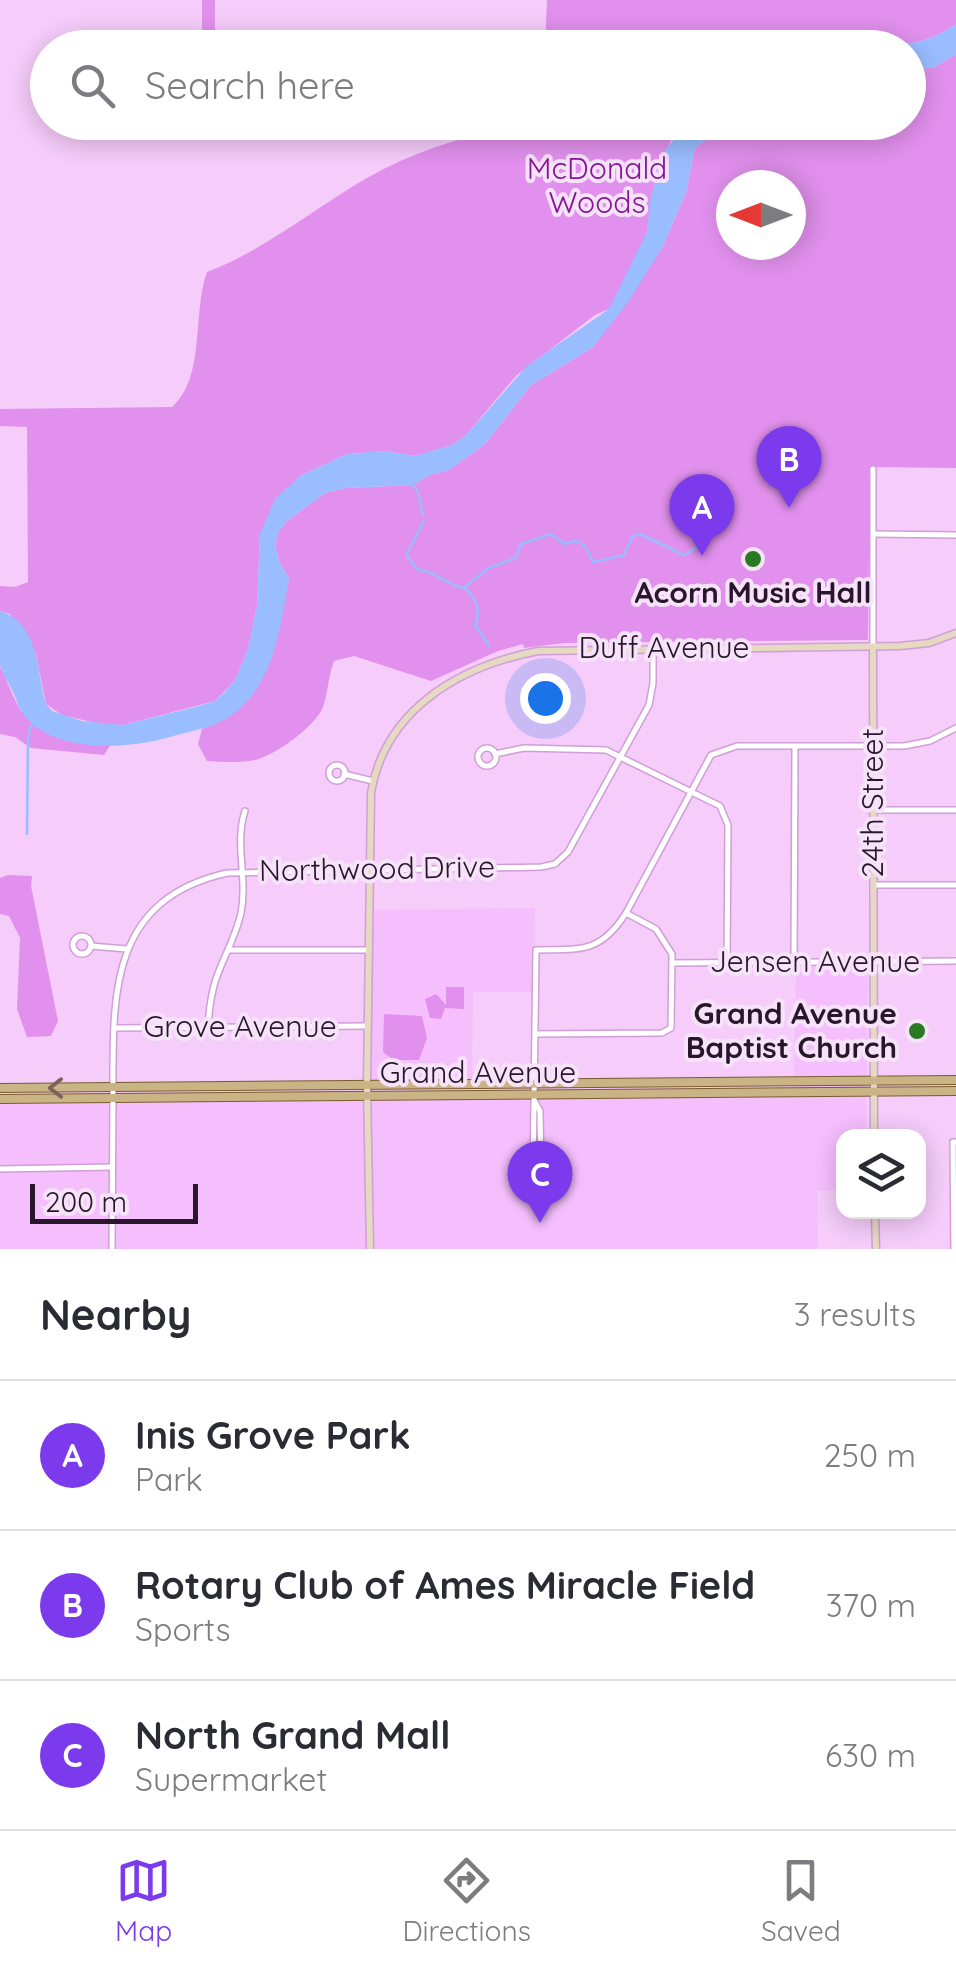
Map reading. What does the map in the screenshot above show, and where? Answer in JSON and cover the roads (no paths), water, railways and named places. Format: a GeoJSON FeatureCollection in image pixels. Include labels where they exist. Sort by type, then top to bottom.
{"type":"FeatureCollection","features":[{"type":"Feature","properties":{"kind":"main road","name":"Duff Avenue"},"geometry":{"type":"LineString","coordinates":[[370,1249],[367,1085],[373,780],[386,745],[400,724],[431,695],[465,674],[538,651],[873,647],[929,643],[956,632]]}},
{"type":"Feature","properties":{"kind":"main road","name":"24th Street"},"geometry":{"type":"LineString","coordinates":[[873,647],[874,1129]]}},
{"type":"Feature","properties":{"kind":"main road","name":"Grand Avenue"},"geometry":{"type":"LineString","coordinates":[[0,1099],[535,1099],[956,1080]]}},
{"type":"Feature","properties":{"kind":"main road","name":"Grand Avenue"},"geometry":{"type":"LineString","coordinates":[[0,1088],[535,1085],[873,1086],[956,1090]]}},
{"type":"Feature","properties":{"kind":"main road"},"geometry":{"type":"LineString","coordinates":[[876,1219],[876,1249]]}},
{"type":"Feature","properties":{"kind":"street","name":"24th Street"},"geometry":{"type":"LineString","coordinates":[[873,470],[873,647]]}},
{"type":"Feature","properties":{"kind":"street"},"geometry":{"type":"LineString","coordinates":[[873,534],[956,535]]}},
{"type":"Feature","properties":{"kind":"street","name":"Northwood Drive"},"geometry":{"type":"LineString","coordinates":[[112,1249],[115,993],[128,948],[150,916],[177,893],[212,876],[244,871],[555,864],[568,852],[648,705],[653,683],[653,648]]}},
{"type":"Feature","properties":{"kind":"street"},"geometry":{"type":"LineString","coordinates":[[537,1175],[536,950],[595,945],[608,937],[626,913],[706,761],[719,750],[736,746],[920,744],[956,728]]}},
{"type":"Feature","properties":{"kind":"street"},"geometry":{"type":"LineString","coordinates":[[794,962],[795,747]]}},
{"type":"Feature","properties":{"kind":"street"},"geometry":{"type":"LineString","coordinates":[[495,754],[524,748],[592,748],[621,756],[715,802],[727,816],[727,962]]}},
{"type":"Feature","properties":{"kind":"street"},"geometry":{"type":"LineString","coordinates":[[344,774],[373,780]]}},
{"type":"Feature","properties":{"kind":"street"},"geometry":{"type":"LineString","coordinates":[[873,810],[956,810]]}},
{"type":"Feature","properties":{"kind":"street"},"geometry":{"type":"LineString","coordinates":[[208,1027],[214,984],[242,910],[244,871],[240,837],[245,811]]}},
{"type":"Feature","properties":{"kind":"street"},"geometry":{"type":"LineString","coordinates":[[873,885],[956,885]]}},
{"type":"Feature","properties":{"kind":"street"},"geometry":{"type":"LineString","coordinates":[[535,1034],[667,1032],[674,1022],[674,963],[663,936],[626,913]]}},
{"type":"Feature","properties":{"kind":"street"},"geometry":{"type":"LineString","coordinates":[[91,946],[128,948]]}},
{"type":"Feature","properties":{"kind":"street"},"geometry":{"type":"LineString","coordinates":[[229,950],[368,950]]}},
{"type":"Feature","properties":{"kind":"street","name":"Jensen Avenue"},"geometry":{"type":"LineString","coordinates":[[674,963],[956,961]]}},
{"type":"Feature","properties":{"kind":"street","name":"Grove Avenue"},"geometry":{"type":"LineString","coordinates":[[114,1028],[368,1026]]}},
{"type":"Feature","properties":{"kind":"street"},"geometry":{"type":"LineString","coordinates":[[954,1249],[956,1142]]}},
{"type":"Feature","properties":{"kind":"street"},"geometry":{"type":"LineString","coordinates":[[0,1169],[112,1167]]}},
{"type":"Feature","properties":{"kind":"water"},"geometry":{"type":"Polygon","coordinates":[[[956,24],[956,54],[926,68],[926,39],[956,24]]]}},
{"type":"Feature","properties":{"kind":"water"},"geometry":{"type":"Polygon","coordinates":[[[673,140],[706,140],[695,148],[686,192],[663,246],[628,302],[593,347],[530,386],[486,443],[449,470],[413,485],[345,488],[325,493],[278,532],[275,546],[289,578],[279,632],[260,683],[237,711],[194,731],[113,746],[57,738],[27,719],[0,665],[0,611],[13,617],[29,637],[46,704],[52,711],[82,721],[123,725],[215,701],[235,681],[248,649],[257,606],[260,534],[275,499],[300,476],[347,454],[384,451],[415,456],[452,445],[466,435],[527,366],[609,309],[647,232],[651,195],[666,149],[673,140]]]}},
{"type":"Feature","properties":{"kind":"waterway"},"geometry":{"type":"LineString","coordinates":[[424,521],[406,555],[417,569],[463,588],[489,568],[515,558],[521,544],[551,534],[564,544],[576,541],[584,545],[593,562],[624,555],[633,536],[640,534],[684,555],[709,538],[719,524],[712,480]]}},
{"type":"Feature","properties":{"kind":"waterway"},"geometry":{"type":"LineString","coordinates":[[412,484],[423,515]]}},
{"type":"Feature","properties":{"kind":"waterway"},"geometry":{"type":"LineString","coordinates":[[464,588],[475,600],[475,625],[489,646]]}},
{"type":"Feature","properties":{"kind":"waterway"},"geometry":{"type":"LineString","coordinates":[[27,834],[28,737],[34,724]]}},
{"type":"Feature","properties":{"kind":"place","name":"Rotary Club of Ames Miracle Field"},"geometry":{"type":"Point","coordinates":[789,508]}},
{"type":"Feature","properties":{"kind":"place","name":"Inis Grove Park"},"geometry":{"type":"Point","coordinates":[702,556]}},
{"type":"Feature","properties":{"kind":"place","name":"Acorn Music Hall"},"geometry":{"type":"Point","coordinates":[753,559]}},
{"type":"Feature","properties":{"kind":"place","name":"Grand Avenue Baptist Church"},"geometry":{"type":"Point","coordinates":[917,1031]}},
{"type":"Feature","properties":{"kind":"place","name":"North Grand Mall"},"geometry":{"type":"Point","coordinates":[540,1223]}},
{"type":"Feature","properties":{"kind":"park label","name":"McDonald Woods"},"geometry":{"type":"Point","coordinates":[597,186]}}]}
